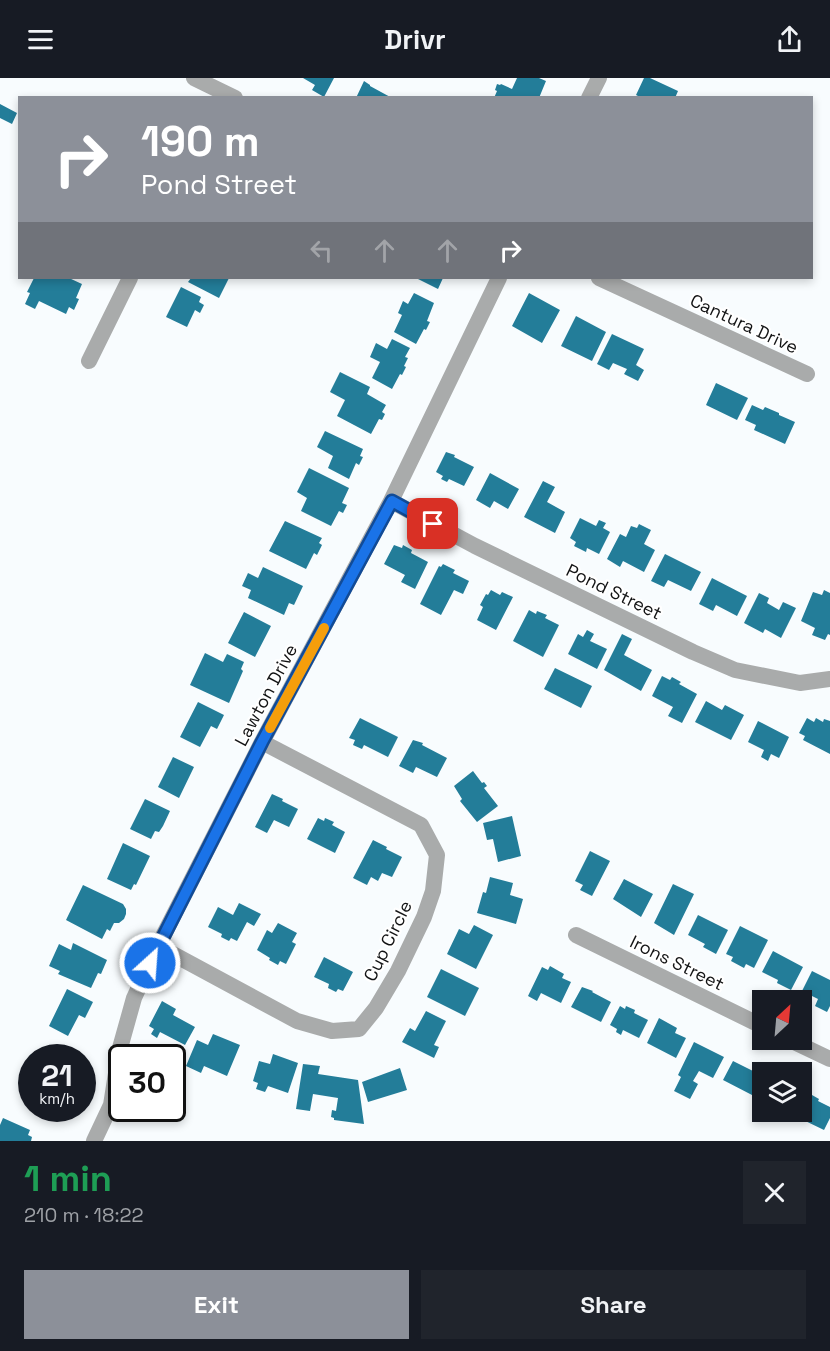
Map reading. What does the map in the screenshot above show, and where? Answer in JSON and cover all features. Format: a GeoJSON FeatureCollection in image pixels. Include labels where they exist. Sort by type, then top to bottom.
{"type":"FeatureCollection","features":[{"type":"Feature","properties":{"kind":"street"},"geometry":{"type":"LineString","coordinates":[[194,78],[225,95]]}},
{"type":"Feature","properties":{"kind":"street"},"geometry":{"type":"LineString","coordinates":[[591,96],[599,78]]}},
{"type":"Feature","properties":{"kind":"street"},"geometry":{"type":"LineString","coordinates":[[89,361],[130,279]]}},
{"type":"Feature","properties":{"kind":"street","name":"Lawton Drive"},"geometry":{"type":"LineString","coordinates":[[94,1141],[111,1105],[120,1048],[134,998],[158,946],[262,742],[392,501],[499,279]]}},
{"type":"Feature","properties":{"kind":"street","name":"Cantura Drive"},"geometry":{"type":"LineString","coordinates":[[601,279],[807,375]]}},
{"type":"Feature","properties":{"kind":"street","name":"Pond Street"},"geometry":{"type":"LineString","coordinates":[[392,501],[485,551],[735,670],[800,683],[830,679]]}},
{"type":"Feature","properties":{"kind":"street","name":"Cup Circle"},"geometry":{"type":"LineString","coordinates":[[158,946],[297,1021],[332,1031],[359,1029],[376,1008],[398,971],[424,917],[433,891],[437,855],[421,825],[262,742]]}},
{"type":"Feature","properties":{"kind":"street","name":"Irons Street"},"geometry":{"type":"LineString","coordinates":[[576,935],[752,1021]]}},
{"type":"Feature","properties":{"kind":"street"},"geometry":{"type":"LineString","coordinates":[[811,1050],[830,1059]]}},
{"type":"Feature","properties":{"kind":"building"},"geometry":{"type":"Polygon","coordinates":[[[303,78],[334,78],[325,96],[312,90],[315,85],[303,78]]]}},
{"type":"Feature","properties":{"kind":"building"},"geometry":{"type":"Polygon","coordinates":[[[517,78],[539,78],[546,81],[540,96],[495,96],[497,84],[512,89],[517,78]]]}},
{"type":"Feature","properties":{"kind":"building"},"geometry":{"type":"Polygon","coordinates":[[[644,78],[650,78],[678,91],[676,96],[636,95],[644,78]]]}},
{"type":"Feature","properties":{"kind":"building"},"geometry":{"type":"Polygon","coordinates":[[[364,81],[388,96],[357,96],[364,81]]]}},
{"type":"Feature","properties":{"kind":"building"},"geometry":{"type":"Polygon","coordinates":[[[0,104],[17,113],[12,124],[0,118],[0,104]]]}},
{"type":"Feature","properties":{"kind":"building"},"geometry":{"type":"Polygon","coordinates":[[[34,279],[71,279],[82,284],[74,310],[69,307],[66,314],[39,301],[35,309],[25,304],[30,293],[27,292],[34,279]]]}},
{"type":"Feature","properties":{"kind":"building"},"geometry":{"type":"Polygon","coordinates":[[[190,279],[228,279],[219,298],[188,282],[190,279]]]}},
{"type":"Feature","properties":{"kind":"building"},"geometry":{"type":"Polygon","coordinates":[[[418,279],[443,279],[438,289],[418,279]]]}},
{"type":"Feature","properties":{"kind":"building"},"geometry":{"type":"Polygon","coordinates":[[[181,287],[201,297],[199,302],[204,305],[200,313],[195,310],[187,327],[166,317],[181,287]]]}},
{"type":"Feature","properties":{"kind":"building"},"geometry":{"type":"Polygon","coordinates":[[[414,293],[434,303],[427,321],[430,322],[416,344],[394,332],[402,315],[398,313],[403,301],[408,304],[414,293]]]}},
{"type":"Feature","properties":{"kind":"building"},"geometry":{"type":"Polygon","coordinates":[[[529,293],[560,310],[542,343],[512,326],[529,293]]]}},
{"type":"Feature","properties":{"kind":"building"},"geometry":{"type":"Polygon","coordinates":[[[576,316],[606,332],[592,361],[561,346],[576,316]]]}},
{"type":"Feature","properties":{"kind":"building"},"geometry":{"type":"Polygon","coordinates":[[[612,334],[644,349],[636,365],[644,370],[638,381],[624,374],[627,369],[613,363],[609,370],[597,364],[612,334]]]}},
{"type":"Feature","properties":{"kind":"building"},"geometry":{"type":"Polygon","coordinates":[[[392,339],[410,348],[405,357],[408,358],[404,366],[406,367],[392,389],[372,378],[380,362],[370,357],[376,343],[387,349],[392,339]]]}},
{"type":"Feature","properties":{"kind":"building"},"geometry":{"type":"Polygon","coordinates":[[[340,372],[370,387],[367,394],[386,405],[382,412],[385,414],[382,420],[379,419],[371,434],[337,416],[345,400],[330,392],[340,372]]]}},
{"type":"Feature","properties":{"kind":"building"},"geometry":{"type":"Polygon","coordinates":[[[716,383],[748,398],[737,420],[706,405],[716,383]]]}},
{"type":"Feature","properties":{"kind":"building"},"geometry":{"type":"Polygon","coordinates":[[[752,405],[763,410],[765,407],[795,422],[785,444],[754,430],[756,425],[745,420],[752,405]]]}},
{"type":"Feature","properties":{"kind":"building"},"geometry":{"type":"Polygon","coordinates":[[[325,431],[363,449],[360,456],[363,457],[359,465],[356,463],[349,479],[328,468],[333,456],[317,447],[325,431]]]}},
{"type":"Feature","properties":{"kind":"building"},"geometry":{"type":"Polygon","coordinates":[[[446,452],[474,467],[464,486],[449,479],[447,482],[441,479],[443,476],[436,472],[446,452]]]}},
{"type":"Feature","properties":{"kind":"building"},"geometry":{"type":"Polygon","coordinates":[[[309,468],[349,488],[342,503],[347,505],[343,513],[339,511],[331,526],[301,511],[307,498],[297,492],[309,468]]]}},
{"type":"Feature","properties":{"kind":"building"},"geometry":{"type":"Polygon","coordinates":[[[490,473],[519,489],[508,509],[494,501],[490,508],[476,500],[490,473]]]}},
{"type":"Feature","properties":{"kind":"building"},"geometry":{"type":"Polygon","coordinates":[[[543,481],[555,487],[547,502],[565,512],[555,533],[524,517],[543,481]]]}},
{"type":"Feature","properties":{"kind":"building"},"geometry":{"type":"Polygon","coordinates":[[[580,518],[596,526],[599,520],[606,523],[603,528],[610,532],[599,554],[587,548],[586,552],[574,546],[576,542],[570,538],[580,518]]]}},
{"type":"Feature","properties":{"kind":"building"},"geometry":{"type":"Polygon","coordinates":[[[285,521],[322,538],[319,543],[322,545],[317,555],[314,553],[306,569],[269,551],[285,521]]]}},
{"type":"Feature","properties":{"kind":"building"},"geometry":{"type":"Polygon","coordinates":[[[639,524],[651,530],[644,544],[655,550],[644,572],[623,561],[620,567],[607,559],[620,534],[626,537],[631,526],[637,528],[639,524]]]}},
{"type":"Feature","properties":{"kind":"building"},"geometry":{"type":"Polygon","coordinates":[[[394,545],[402,548],[403,545],[412,550],[411,553],[428,562],[415,589],[401,582],[405,575],[384,564],[394,545]]]}},
{"type":"Feature","properties":{"kind":"building"},"geometry":{"type":"Polygon","coordinates":[[[665,554],[701,572],[691,591],[668,580],[664,587],[651,581],[665,554]]]}},
{"type":"Feature","properties":{"kind":"building"},"geometry":{"type":"Polygon","coordinates":[[[443,564],[455,570],[453,573],[469,581],[463,594],[454,590],[441,615],[420,604],[439,566],[443,564]]]}},
{"type":"Feature","properties":{"kind":"building"},"geometry":{"type":"Polygon","coordinates":[[[263,567],[303,586],[294,605],[289,603],[284,615],[248,598],[251,590],[242,586],[248,573],[258,578],[263,567]]]}},
{"type":"Feature","properties":{"kind":"building"},"geometry":{"type":"Polygon","coordinates":[[[712,578],[747,596],[737,616],[716,605],[713,611],[699,604],[712,578]]]}},
{"type":"Feature","properties":{"kind":"building"},"geometry":{"type":"Polygon","coordinates":[[[491,590],[500,595],[502,592],[513,597],[496,630],[477,620],[483,607],[480,605],[491,590]]]}},
{"type":"Feature","properties":{"kind":"building"},"geometry":{"type":"Polygon","coordinates":[[[824,590],[830,593],[830,635],[828,634],[825,640],[812,635],[815,628],[801,621],[813,592],[822,595],[824,590]]]}},
{"type":"Feature","properties":{"kind":"building"},"geometry":{"type":"Polygon","coordinates":[[[759,593],[769,598],[767,603],[779,610],[783,602],[796,608],[781,638],[765,629],[763,633],[744,623],[759,593]]]}},
{"type":"Feature","properties":{"kind":"building"},"geometry":{"type":"Polygon","coordinates":[[[529,610],[536,614],[537,611],[547,615],[545,618],[559,625],[543,657],[513,641],[529,610]]]}},
{"type":"Feature","properties":{"kind":"building"},"geometry":{"type":"Polygon","coordinates":[[[244,612],[271,626],[255,657],[228,643],[244,612]]]}},
{"type":"Feature","properties":{"kind":"building"},"geometry":{"type":"Polygon","coordinates":[[[587,630],[594,634],[590,641],[607,649],[597,669],[568,654],[578,634],[583,637],[587,630]]]}},
{"type":"Feature","properties":{"kind":"building"},"geometry":{"type":"Polygon","coordinates":[[[622,634],[632,639],[624,655],[652,670],[641,691],[604,670],[622,634]]]}},
{"type":"Feature","properties":{"kind":"building"},"geometry":{"type":"Polygon","coordinates":[[[205,653],[223,662],[227,654],[244,662],[241,669],[243,671],[229,703],[190,685],[205,653]]]}},
{"type":"Feature","properties":{"kind":"building"},"geometry":{"type":"Polygon","coordinates":[[[555,668],[592,686],[581,708],[544,689],[555,668]]]}},
{"type":"Feature","properties":{"kind":"building"},"geometry":{"type":"Polygon","coordinates":[[[662,676],[670,680],[672,677],[681,682],[679,684],[697,694],[682,723],[668,716],[673,707],[652,696],[662,676]]]}},
{"type":"Feature","properties":{"kind":"building"},"geometry":{"type":"Polygon","coordinates":[[[706,701],[722,710],[725,705],[744,715],[731,740],[695,722],[706,701]]]}},
{"type":"Feature","properties":{"kind":"building"},"geometry":{"type":"Polygon","coordinates":[[[198,702],[224,715],[217,729],[211,726],[200,747],[180,737],[198,702]]]}},
{"type":"Feature","properties":{"kind":"building"},"geometry":{"type":"Polygon","coordinates":[[[360,718],[398,737],[388,757],[364,745],[362,749],[353,745],[355,740],[349,738],[360,718]]]}},
{"type":"Feature","properties":{"kind":"building"},"geometry":{"type":"Polygon","coordinates":[[[807,718],[814,722],[816,718],[823,722],[824,719],[830,721],[830,754],[803,740],[805,736],[799,733],[807,718]]]}},
{"type":"Feature","properties":{"kind":"building"},"geometry":{"type":"Polygon","coordinates":[[[758,721],[789,737],[779,758],[771,754],[768,761],[761,757],[764,750],[748,742],[758,721]]]}},
{"type":"Feature","properties":{"kind":"building"},"geometry":{"type":"Polygon","coordinates":[[[413,740],[423,743],[422,745],[447,758],[437,777],[416,767],[413,773],[399,766],[413,740]]]}},
{"type":"Feature","properties":{"kind":"building"},"geometry":{"type":"Polygon","coordinates":[[[173,757],[194,767],[179,798],[158,787],[173,757]]]}},
{"type":"Feature","properties":{"kind":"building"},"geometry":{"type":"Polygon","coordinates":[[[473,771],[487,786],[484,788],[498,806],[477,822],[460,801],[462,799],[454,786],[473,771]]]}},
{"type":"Feature","properties":{"kind":"building"},"geometry":{"type":"Polygon","coordinates":[[[272,794],[298,809],[289,827],[274,820],[267,833],[255,827],[272,794]]]}},
{"type":"Feature","properties":{"kind":"building"},"geometry":{"type":"Polygon","coordinates":[[[145,799],[170,811],[159,832],[155,831],[151,839],[130,829],[145,799]]]}},
{"type":"Feature","properties":{"kind":"building"},"geometry":{"type":"Polygon","coordinates":[[[512,816],[521,856],[498,862],[493,839],[487,840],[483,823],[512,816]]]}},
{"type":"Feature","properties":{"kind":"building"},"geometry":{"type":"Polygon","coordinates":[[[318,818],[334,822],[332,825],[345,832],[335,853],[307,839],[318,818]]]}},
{"type":"Feature","properties":{"kind":"building"},"geometry":{"type":"Polygon","coordinates":[[[373,840],[402,857],[392,877],[382,873],[378,881],[371,877],[367,885],[353,878],[373,840]]]}},
{"type":"Feature","properties":{"kind":"building"},"geometry":{"type":"Polygon","coordinates":[[[123,843],[150,856],[136,885],[134,884],[131,890],[107,879],[123,843]]]}},
{"type":"Feature","properties":{"kind":"building"},"geometry":{"type":"Polygon","coordinates":[[[590,851],[610,861],[592,896],[580,890],[583,885],[575,881],[590,851]]]}},
{"type":"Feature","properties":{"kind":"building"},"geometry":{"type":"Polygon","coordinates":[[[490,877],[513,883],[510,895],[523,899],[516,924],[477,913],[490,877]]]}},
{"type":"Feature","properties":{"kind":"building"},"geometry":{"type":"Polygon","coordinates":[[[624,879],[653,894],[641,917],[613,899],[624,879]]]}},
{"type":"Feature","properties":{"kind":"building"},"geometry":{"type":"Polygon","coordinates":[[[673,884],[694,894],[674,935],[654,923],[673,884]]]}},
{"type":"Feature","properties":{"kind":"building"},"geometry":{"type":"Polygon","coordinates":[[[83,885],[123,904],[126,909],[124,919],[119,923],[114,923],[110,931],[107,929],[102,939],[66,920],[83,885]]]}},
{"type":"Feature","properties":{"kind":"building"},"geometry":{"type":"Polygon","coordinates":[[[239,903],[261,914],[254,926],[247,922],[237,941],[231,938],[229,941],[221,937],[222,934],[208,927],[218,907],[233,915],[239,903]]]}},
{"type":"Feature","properties":{"kind":"building"},"geometry":{"type":"Polygon","coordinates":[[[698,915],[728,930],[716,954],[703,947],[705,944],[688,935],[698,915]]]}},
{"type":"Feature","properties":{"kind":"building"},"geometry":{"type":"Polygon","coordinates":[[[278,923],[297,933],[292,942],[296,944],[286,964],[280,961],[278,965],[257,950],[267,930],[272,933],[278,923]]]}},
{"type":"Feature","properties":{"kind":"building"},"geometry":{"type":"Polygon","coordinates":[[[474,925],[493,935],[476,969],[447,954],[459,929],[469,934],[474,925]]]}},
{"type":"Feature","properties":{"kind":"building"},"geometry":{"type":"Polygon","coordinates":[[[740,926],[768,940],[754,968],[746,964],[744,968],[731,961],[733,957],[726,954],[740,926]]]}},
{"type":"Feature","properties":{"kind":"building"},"geometry":{"type":"Polygon","coordinates":[[[73,943],[107,960],[91,988],[58,974],[60,971],[49,966],[59,944],[71,950],[73,943]]]}},
{"type":"Feature","properties":{"kind":"building"},"geometry":{"type":"Polygon","coordinates":[[[773,951],[803,967],[791,990],[762,972],[773,951]]]}},
{"type":"Feature","properties":{"kind":"building"},"geometry":{"type":"Polygon","coordinates":[[[324,957],[353,972],[343,991],[338,989],[336,992],[328,988],[329,984],[314,977],[324,957]]]}},
{"type":"Feature","properties":{"kind":"building"},"geometry":{"type":"Polygon","coordinates":[[[550,966],[564,974],[562,978],[571,982],[561,1003],[541,993],[537,1001],[528,996],[542,967],[548,970],[550,966]]]}},
{"type":"Feature","properties":{"kind":"building"},"geometry":{"type":"Polygon","coordinates":[[[441,969],[479,988],[465,1016],[427,997],[441,969]]]}},
{"type":"Feature","properties":{"kind":"building"},"geometry":{"type":"Polygon","coordinates":[[[812,971],[830,980],[830,1006],[827,1012],[815,1006],[818,999],[812,996],[812,990],[802,990],[812,971]]]}},
{"type":"Feature","properties":{"kind":"building"},"geometry":{"type":"Polygon","coordinates":[[[582,987],[611,1002],[601,1022],[571,1007],[582,987]]]}},
{"type":"Feature","properties":{"kind":"building"},"geometry":{"type":"Polygon","coordinates":[[[67,989],[93,1002],[85,1018],[79,1015],[68,1036],[49,1026],[67,989]]]}},
{"type":"Feature","properties":{"kind":"building"},"geometry":{"type":"Polygon","coordinates":[[[162,1001],[176,1009],[173,1015],[195,1027],[186,1044],[183,1044],[160,1032],[157,1038],[151,1034],[154,1029],[149,1026],[162,1001]]]}},
{"type":"Feature","properties":{"kind":"building"},"geometry":{"type":"Polygon","coordinates":[[[620,1006],[635,1010],[634,1013],[648,1020],[639,1038],[623,1030],[621,1035],[610,1025],[620,1006]]]}},
{"type":"Feature","properties":{"kind":"building"},"geometry":{"type":"Polygon","coordinates":[[[426,1011],[446,1021],[434,1045],[439,1047],[434,1058],[402,1042],[410,1028],[415,1031],[426,1011]]]}},
{"type":"Feature","properties":{"kind":"building"},"geometry":{"type":"Polygon","coordinates":[[[659,1018],[677,1028],[675,1033],[686,1038],[676,1058],[647,1043],[659,1018]]]}},
{"type":"Feature","properties":{"kind":"building"},"geometry":{"type":"Polygon","coordinates":[[[213,1034],[240,1045],[227,1076],[204,1066],[201,1073],[186,1066],[197,1040],[208,1045],[213,1034]]]}},
{"type":"Feature","properties":{"kind":"building"},"geometry":{"type":"Polygon","coordinates":[[[694,1042],[724,1057],[713,1078],[699,1071],[693,1081],[698,1084],[690,1099],[674,1091],[681,1077],[678,1075],[694,1042]]]}},
{"type":"Feature","properties":{"kind":"building"},"geometry":{"type":"Polygon","coordinates":[[[273,1054],[298,1063],[288,1093],[268,1086],[265,1092],[256,1089],[258,1083],[253,1081],[259,1061],[270,1064],[273,1054]]]}},
{"type":"Feature","properties":{"kind":"building"},"geometry":{"type":"Polygon","coordinates":[[[733,1061],[752,1070],[752,1095],[723,1080],[733,1061]]]}},
{"type":"Feature","properties":{"kind":"building"},"geometry":{"type":"Polygon","coordinates":[[[303,1064],[320,1066],[318,1074],[358,1080],[364,1124],[334,1120],[331,1117],[332,1110],[336,1111],[338,1098],[313,1094],[310,1111],[296,1109],[303,1064]]]}},
{"type":"Feature","properties":{"kind":"building"},"geometry":{"type":"Polygon","coordinates":[[[400,1068],[407,1090],[368,1102],[362,1082],[400,1068]]]}},
{"type":"Feature","properties":{"kind":"building"},"geometry":{"type":"Polygon","coordinates":[[[812,1095],[830,1107],[830,1118],[824,1130],[807,1122],[812,1122],[812,1095]]]}},
{"type":"Feature","properties":{"kind":"building"},"geometry":{"type":"Polygon","coordinates":[[[3,1118],[30,1130],[28,1135],[32,1137],[31,1141],[0,1141],[0,1125],[3,1118]]]}},
{"type":"Feature","properties":{"kind":"slow traffic"},"geometry":{"type":"LineString","coordinates":[[270,728],[324,628]]}},
{"type":"Feature","properties":{"kind":"route"},"geometry":{"type":"LineString","coordinates":[[150,963],[262,742],[392,501],[433,524]]}}]}
